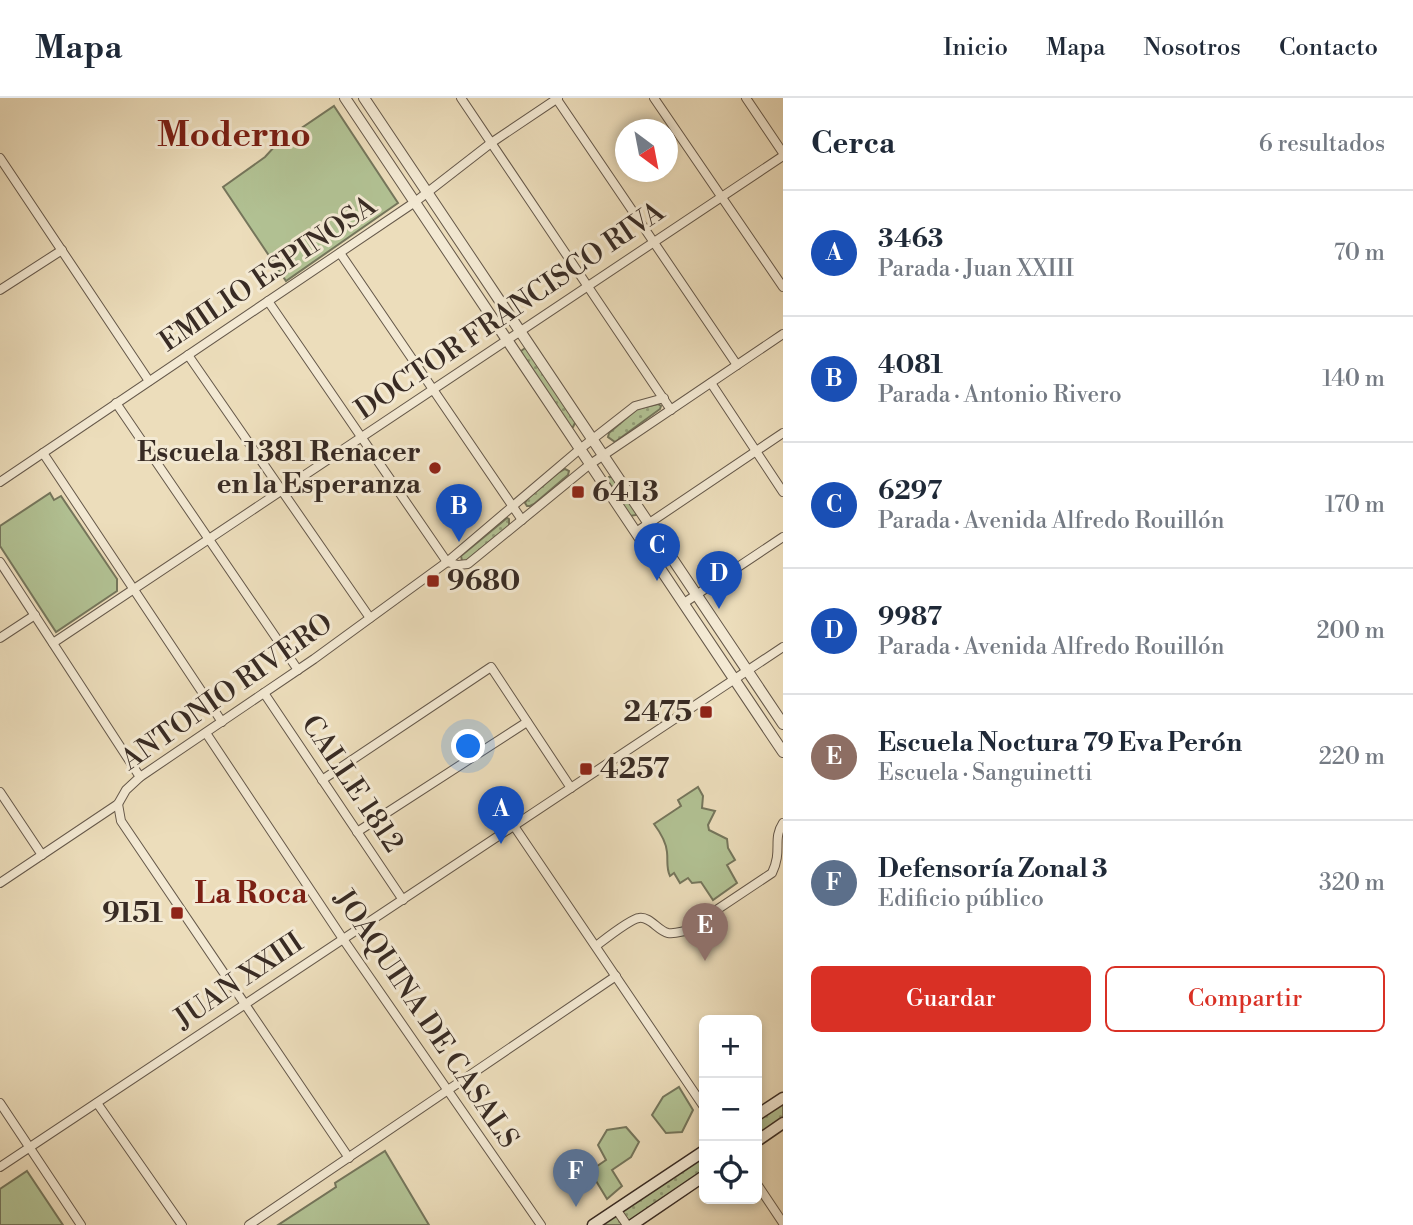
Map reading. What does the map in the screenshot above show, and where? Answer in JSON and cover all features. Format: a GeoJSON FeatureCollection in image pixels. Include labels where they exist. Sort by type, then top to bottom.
{"type":"FeatureCollection","features":[{"type":"Feature","properties":{"kind":"main road"},"geometry":{"type":"LineString","coordinates":[[762,1112],[783,1098]]}},
{"type":"Feature","properties":{"kind":"main road"},"geometry":{"type":"LineString","coordinates":[[762,1138],[783,1124]]}},
{"type":"Feature","properties":{"kind":"main road"},"geometry":{"type":"LineString","coordinates":[[593,1225],[699,1153]]}},
{"type":"Feature","properties":{"kind":"main road"},"geometry":{"type":"LineString","coordinates":[[630,1225],[699,1179]]}},
{"type":"Feature","properties":{"kind":"street"},"geometry":{"type":"LineString","coordinates":[[345,98],[783,752]]}},
{"type":"Feature","properties":{"kind":"street"},"geometry":{"type":"LineString","coordinates":[[364,98],[783,724]]}},
{"type":"Feature","properties":{"kind":"street"},"geometry":{"type":"LineString","coordinates":[[461,98],[671,410]]}},
{"type":"Feature","properties":{"kind":"street"},"geometry":{"type":"LineString","coordinates":[[557,98],[737,365]]}},
{"type":"Feature","properties":{"kind":"street","name":"EMILIO ESPINOSA"},"geometry":{"type":"LineString","coordinates":[[2,478],[415,202],[491,143],[557,98]]}},
{"type":"Feature","properties":{"kind":"street"},"geometry":{"type":"LineString","coordinates":[[654,98],[783,287]]}},
{"type":"Feature","properties":{"kind":"street"},"geometry":{"type":"LineString","coordinates":[[746,98],[783,155]]}},
{"type":"Feature","properties":{"kind":"street","name":"DOCTOR FRANCISCO RIVA"},"geometry":{"type":"LineString","coordinates":[[53,643],[783,155]]}},
{"type":"Feature","properties":{"kind":"street"},"geometry":{"type":"LineString","coordinates":[[0,158],[149,381]]}},
{"type":"Feature","properties":{"kind":"street"},"geometry":{"type":"LineString","coordinates":[[0,290],[62,250]]}},
{"type":"Feature","properties":{"kind":"street"},"geometry":{"type":"LineString","coordinates":[[340,253],[522,520]]}},
{"type":"Feature","properties":{"kind":"street"},"geometry":{"type":"LineString","coordinates":[[268,301],[447,562]]}},
{"type":"Feature","properties":{"kind":"street","name":"ANTONIO RIVERO"},"geometry":{"type":"LineString","coordinates":[[447,562],[468,564],[589,465],[783,334]]}},
{"type":"Feature","properties":{"kind":"street"},"geometry":{"type":"LineString","coordinates":[[188,355],[370,618]]}},
{"type":"Feature","properties":{"kind":"street"},"geometry":{"type":"LineString","coordinates":[[711,383],[783,492]]}},
{"type":"Feature","properties":{"kind":"street","name":"ANTONIO RIVERO"},"geometry":{"type":"LineString","coordinates":[[0,883],[118,804],[126,790],[140,777],[298,670],[447,562],[635,406],[664,398]]}},
{"type":"Feature","properties":{"kind":"street"},"geometry":{"type":"LineString","coordinates":[[116,404],[298,670]]}},
{"type":"Feature","properties":{"kind":"street"},"geometry":{"type":"LineString","coordinates":[[636,532],[783,433]]}},
{"type":"Feature","properties":{"kind":"street"},"geometry":{"type":"LineString","coordinates":[[43,453],[222,722]]}},
{"type":"Feature","properties":{"kind":"street"},"geometry":{"type":"LineString","coordinates":[[684,603],[783,537]]}},
{"type":"Feature","properties":{"kind":"street"},"geometry":{"type":"LineString","coordinates":[[0,562],[140,777]]}},
{"type":"Feature","properties":{"kind":"street"},"geometry":{"type":"LineString","coordinates":[[0,639],[35,615]]}},
{"type":"Feature","properties":{"kind":"street","name":"JUAN XXIII"},"geometry":{"type":"LineString","coordinates":[[0,1167],[783,648]]}},
{"type":"Feature","properties":{"kind":"street"},"geometry":{"type":"LineString","coordinates":[[322,780],[491,667],[571,788]]}},
{"type":"Feature","properties":{"kind":"street","name":"CALLE 1812"},"geometry":{"type":"LineString","coordinates":[[264,693],[403,900]]}},
{"type":"Feature","properties":{"kind":"street"},"geometry":{"type":"LineString","coordinates":[[357,832],[527,722]]}},
{"type":"Feature","properties":{"kind":"street","name":"JOAQUINA DE CASALS"},"geometry":{"type":"LineString","coordinates":[[206,733],[343,940],[541,1225]]}},
{"type":"Feature","properties":{"kind":"street"},"geometry":{"type":"LineString","coordinates":[[0,792],[42,855]]}},
{"type":"Feature","properties":{"kind":"street"},"geometry":{"type":"LineString","coordinates":[[118,804],[121,821],[349,1158]]}},
{"type":"Feature","properties":{"kind":"street"},"geometry":{"type":"LineString","coordinates":[[596,946],[639,918],[648,920],[667,933],[685,931],[772,873],[779,864],[781,853],[778,832],[783,823]]}},
{"type":"Feature","properties":{"kind":"street"},"geometry":{"type":"LineString","coordinates":[[514,826],[699,1100]]}},
{"type":"Feature","properties":{"kind":"street"},"geometry":{"type":"LineString","coordinates":[[249,1225],[616,976]]}},
{"type":"Feature","properties":{"kind":"street"},"geometry":{"type":"LineString","coordinates":[[0,1103],[81,1225]]}},
{"type":"Feature","properties":{"kind":"street"},"geometry":{"type":"LineString","coordinates":[[97,1103],[182,1225]]}},
{"type":"Feature","properties":{"kind":"street"},"geometry":{"type":"LineString","coordinates":[[762,1192],[783,1223]]}},
{"type":"Feature","properties":{"kind":"street"},"geometry":{"type":"LineString","coordinates":[[616,1209],[630,1225]]}},
{"type":"Feature","properties":{"kind":"green space"},"geometry":{"type":"Polygon","coordinates":[[[334,106],[398,203],[286,281],[223,187],[265,157],[275,146],[334,106]]]}},
{"type":"Feature","properties":{"kind":"green space"},"geometry":{"type":"Polygon","coordinates":[[[525,348],[576,421],[573,427],[569,427],[520,354],[525,348]]]}},
{"type":"Feature","properties":{"kind":"green space"},"geometry":{"type":"Polygon","coordinates":[[[658,404],[660,409],[615,442],[608,437],[609,433],[637,409],[658,404]]]}},
{"type":"Feature","properties":{"kind":"green space"},"geometry":{"type":"Polygon","coordinates":[[[565,469],[569,471],[568,475],[534,504],[527,506],[527,499],[565,469]]]}},
{"type":"Feature","properties":{"kind":"green space"},"geometry":{"type":"Polygon","coordinates":[[[609,477],[612,477],[636,511],[636,515],[630,516],[608,481],[609,477]]]}},
{"type":"Feature","properties":{"kind":"green space"},"geometry":{"type":"Polygon","coordinates":[[[50,493],[54,500],[61,496],[117,579],[117,591],[56,632],[0,546],[0,526],[50,493]]]}},
{"type":"Feature","properties":{"kind":"green space"},"geometry":{"type":"Polygon","coordinates":[[[507,518],[509,526],[465,562],[462,561],[461,556],[507,518]]]}},
{"type":"Feature","properties":{"kind":"green space"},"geometry":{"type":"Polygon","coordinates":[[[698,787],[703,796],[702,808],[715,811],[708,825],[709,830],[727,839],[728,848],[735,860],[727,865],[737,883],[713,900],[701,882],[692,883],[688,878],[680,883],[674,873],[670,876],[665,844],[654,824],[681,806],[678,800],[698,787]]]}},
{"type":"Feature","properties":{"kind":"green space"},"geometry":{"type":"Polygon","coordinates":[[[679,1087],[693,1110],[682,1132],[666,1133],[652,1115],[663,1097],[679,1087]]]}},
{"type":"Feature","properties":{"kind":"green space"},"geometry":{"type":"Polygon","coordinates":[[[783,1098],[783,1123],[762,1138],[762,1112],[783,1098]]]}},
{"type":"Feature","properties":{"kind":"green space"},"geometry":{"type":"Polygon","coordinates":[[[626,1127],[639,1142],[631,1157],[612,1170],[622,1186],[607,1199],[590,1171],[606,1160],[598,1145],[607,1130],[626,1127]]]}},
{"type":"Feature","properties":{"kind":"green space"},"geometry":{"type":"Polygon","coordinates":[[[385,1151],[429,1225],[278,1225],[336,1187],[335,1183],[385,1151]]]}},
{"type":"Feature","properties":{"kind":"green space"},"geometry":{"type":"Polygon","coordinates":[[[699,1154],[699,1179],[632,1225],[593,1225],[699,1154]]]}},
{"type":"Feature","properties":{"kind":"green space"},"geometry":{"type":"Polygon","coordinates":[[[27,1171],[63,1225],[0,1225],[0,1189],[27,1171]]]}},
{"type":"Feature","properties":{"kind":"place","name":"Escuela 1381 Renacer en la Esperanza"},"geometry":{"type":"Point","coordinates":[435,468]}},
{"type":"Feature","properties":{"kind":"place","name":"6413"},"geometry":{"type":"Point","coordinates":[578,492]}},
{"type":"Feature","properties":{"kind":"place","name":"4081"},"geometry":{"type":"Point","coordinates":[459,542]}},
{"type":"Feature","properties":{"kind":"place","name":"9680"},"geometry":{"type":"Point","coordinates":[433,581]}},
{"type":"Feature","properties":{"kind":"place","name":"6297"},"geometry":{"type":"Point","coordinates":[657,581]}},
{"type":"Feature","properties":{"kind":"place","name":"9987"},"geometry":{"type":"Point","coordinates":[719,609]}},
{"type":"Feature","properties":{"kind":"place","name":"2475"},"geometry":{"type":"Point","coordinates":[706,712]}},
{"type":"Feature","properties":{"kind":"place","name":"4257"},"geometry":{"type":"Point","coordinates":[586,769]}},
{"type":"Feature","properties":{"kind":"place","name":"3463"},"geometry":{"type":"Point","coordinates":[501,844]}},
{"type":"Feature","properties":{"kind":"place","name":"9151"},"geometry":{"type":"Point","coordinates":[177,913]}},
{"type":"Feature","properties":{"kind":"place","name":"Escuela Noctura 79 Eva Perón"},"geometry":{"type":"Point","coordinates":[705,961]}},
{"type":"Feature","properties":{"kind":"place","name":"Defensoría Zonal 3"},"geometry":{"type":"Point","coordinates":[576,1207]}},
{"type":"Feature","properties":{"kind":"district","name":"Moderno"},"geometry":{"type":"Point","coordinates":[234,135]}},
{"type":"Feature","properties":{"kind":"district","name":"La Roca"},"geometry":{"type":"Point","coordinates":[251,894]}}]}
